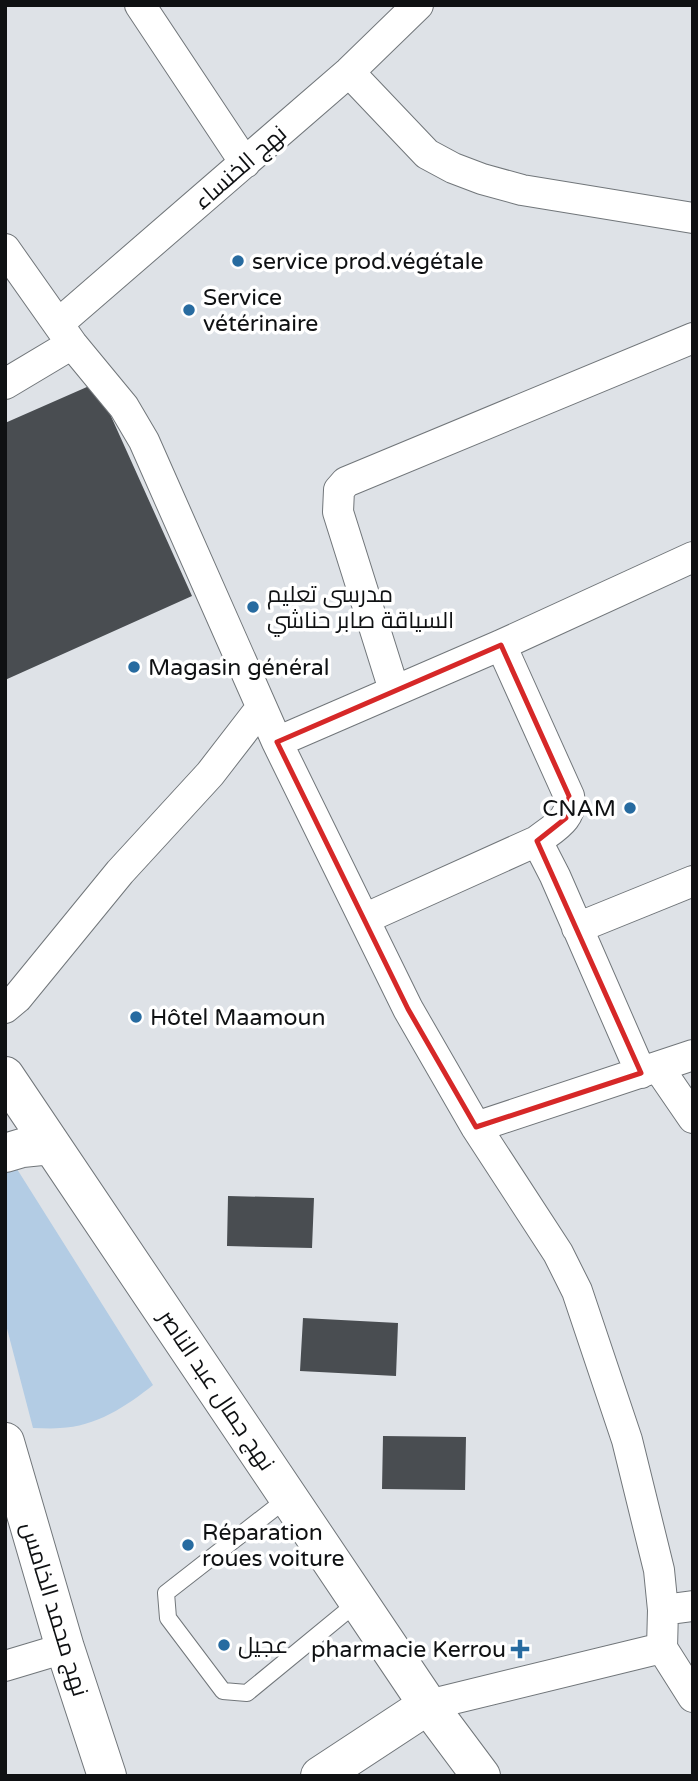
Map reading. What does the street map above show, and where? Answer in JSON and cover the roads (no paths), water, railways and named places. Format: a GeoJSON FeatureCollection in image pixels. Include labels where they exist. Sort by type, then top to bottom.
{"type":"FeatureCollection","features":[{"type":"Feature","properties":{"kind":"main road","name":"نهج جمال عبد الناصر"},"geometry":{"type":"LineString","coordinates":[[5,1076],[428,1704],[481,1776]]}},
{"type":"Feature","properties":{"kind":"main road"},"geometry":{"type":"LineString","coordinates":[[5,1153],[51,1144]]}},
{"type":"Feature","properties":{"kind":"main road","name":"نهج محمد الخامس"},"geometry":{"type":"LineString","coordinates":[[5,1441],[65,1648],[107,1776]]}},
{"type":"Feature","properties":{"kind":"main road"},"geometry":{"type":"LineString","coordinates":[[320,1776],[428,1704]]}},
{"type":"Feature","properties":{"kind":"street"},"geometry":{"type":"LineString","coordinates":[[140,5],[245,163]]}},
{"type":"Feature","properties":{"kind":"street","name":"نهج الخنساء"},"geometry":{"type":"LineString","coordinates":[[5,384],[65,334],[245,163],[388,36],[417,5]]}},
{"type":"Feature","properties":{"kind":"street"},"geometry":{"type":"LineString","coordinates":[[349,72],[427,154],[453,169],[481,180],[522,190],[693,218]]}},
{"type":"Feature","properties":{"kind":"street"},"geometry":{"type":"LineString","coordinates":[[5,249],[65,334],[124,407],[144,441],[261,708],[408,1009],[476,1127],[558,1253],[577,1291],[627,1440],[659,1570],[663,1610],[662,1648],[693,1697]]}},
{"type":"Feature","properties":{"kind":"street"},"geometry":{"type":"LineString","coordinates":[[394,690],[338,512],[339,490],[346,482],[693,338]]}},
{"type":"Feature","properties":{"kind":"street"},"geometry":{"type":"LineString","coordinates":[[277,742],[501,645],[693,557]]}},
{"type":"Feature","properties":{"kind":"street"},"geometry":{"type":"LineString","coordinates":[[364,919],[537,841],[566,818],[571,806],[569,796],[501,645]]}},
{"type":"Feature","properties":{"kind":"street"},"geometry":{"type":"LineString","coordinates":[[5,1008],[17,998],[120,872],[210,774],[261,708]]}},
{"type":"Feature","properties":{"kind":"street"},"geometry":{"type":"LineString","coordinates":[[537,841],[561,888],[577,928],[649,1070],[693,1118]]}},
{"type":"Feature","properties":{"kind":"street"},"geometry":{"type":"LineString","coordinates":[[577,928],[693,881]]}},
{"type":"Feature","properties":{"kind":"street"},"geometry":{"type":"LineString","coordinates":[[476,1127],[693,1055]]}},
{"type":"Feature","properties":{"kind":"street"},"geometry":{"type":"LineString","coordinates":[[663,1610],[693,1606]]}},
{"type":"Feature","properties":{"kind":"street"},"geometry":{"type":"LineString","coordinates":[[5,1666],[65,1648]]}},
{"type":"Feature","properties":{"kind":"street"},"geometry":{"type":"LineString","coordinates":[[428,1704],[662,1648]]}},
{"type":"Feature","properties":{"kind":"lane"},"geometry":{"type":"LineString","coordinates":[[289,1497],[166,1593],[168,1618],[223,1691],[247,1693],[359,1601]]}},
{"type":"Feature","properties":{"kind":"place","name":"service prod.végétale"},"geometry":{"type":"Point","coordinates":[238,261]}},
{"type":"Feature","properties":{"kind":"place","name":"Service vétérinaire"},"geometry":{"type":"Point","coordinates":[189,310]}},
{"type":"Feature","properties":{"kind":"place","name":"مدرسى تعليم السياقة صابر حناشي"},"geometry":{"type":"Point","coordinates":[253,607]}},
{"type":"Feature","properties":{"kind":"place","name":"Magasin général"},"geometry":{"type":"Point","coordinates":[134,667]}},
{"type":"Feature","properties":{"kind":"place","name":"CNAM"},"geometry":{"type":"Point","coordinates":[630,808]}},
{"type":"Feature","properties":{"kind":"place","name":"Hôtel Maamoun"},"geometry":{"type":"Point","coordinates":[136,1017]}},
{"type":"Feature","properties":{"kind":"place","name":"Réparation roues voiture"},"geometry":{"type":"Point","coordinates":[188,1545]}},
{"type":"Feature","properties":{"kind":"place","name":"عجيل"},"geometry":{"type":"Point","coordinates":[224,1645]}},
{"type":"Feature","properties":{"kind":"place","name":"pharmacie Kerrou"},"geometry":{"type":"Point","coordinates":[520,1649]}}]}
